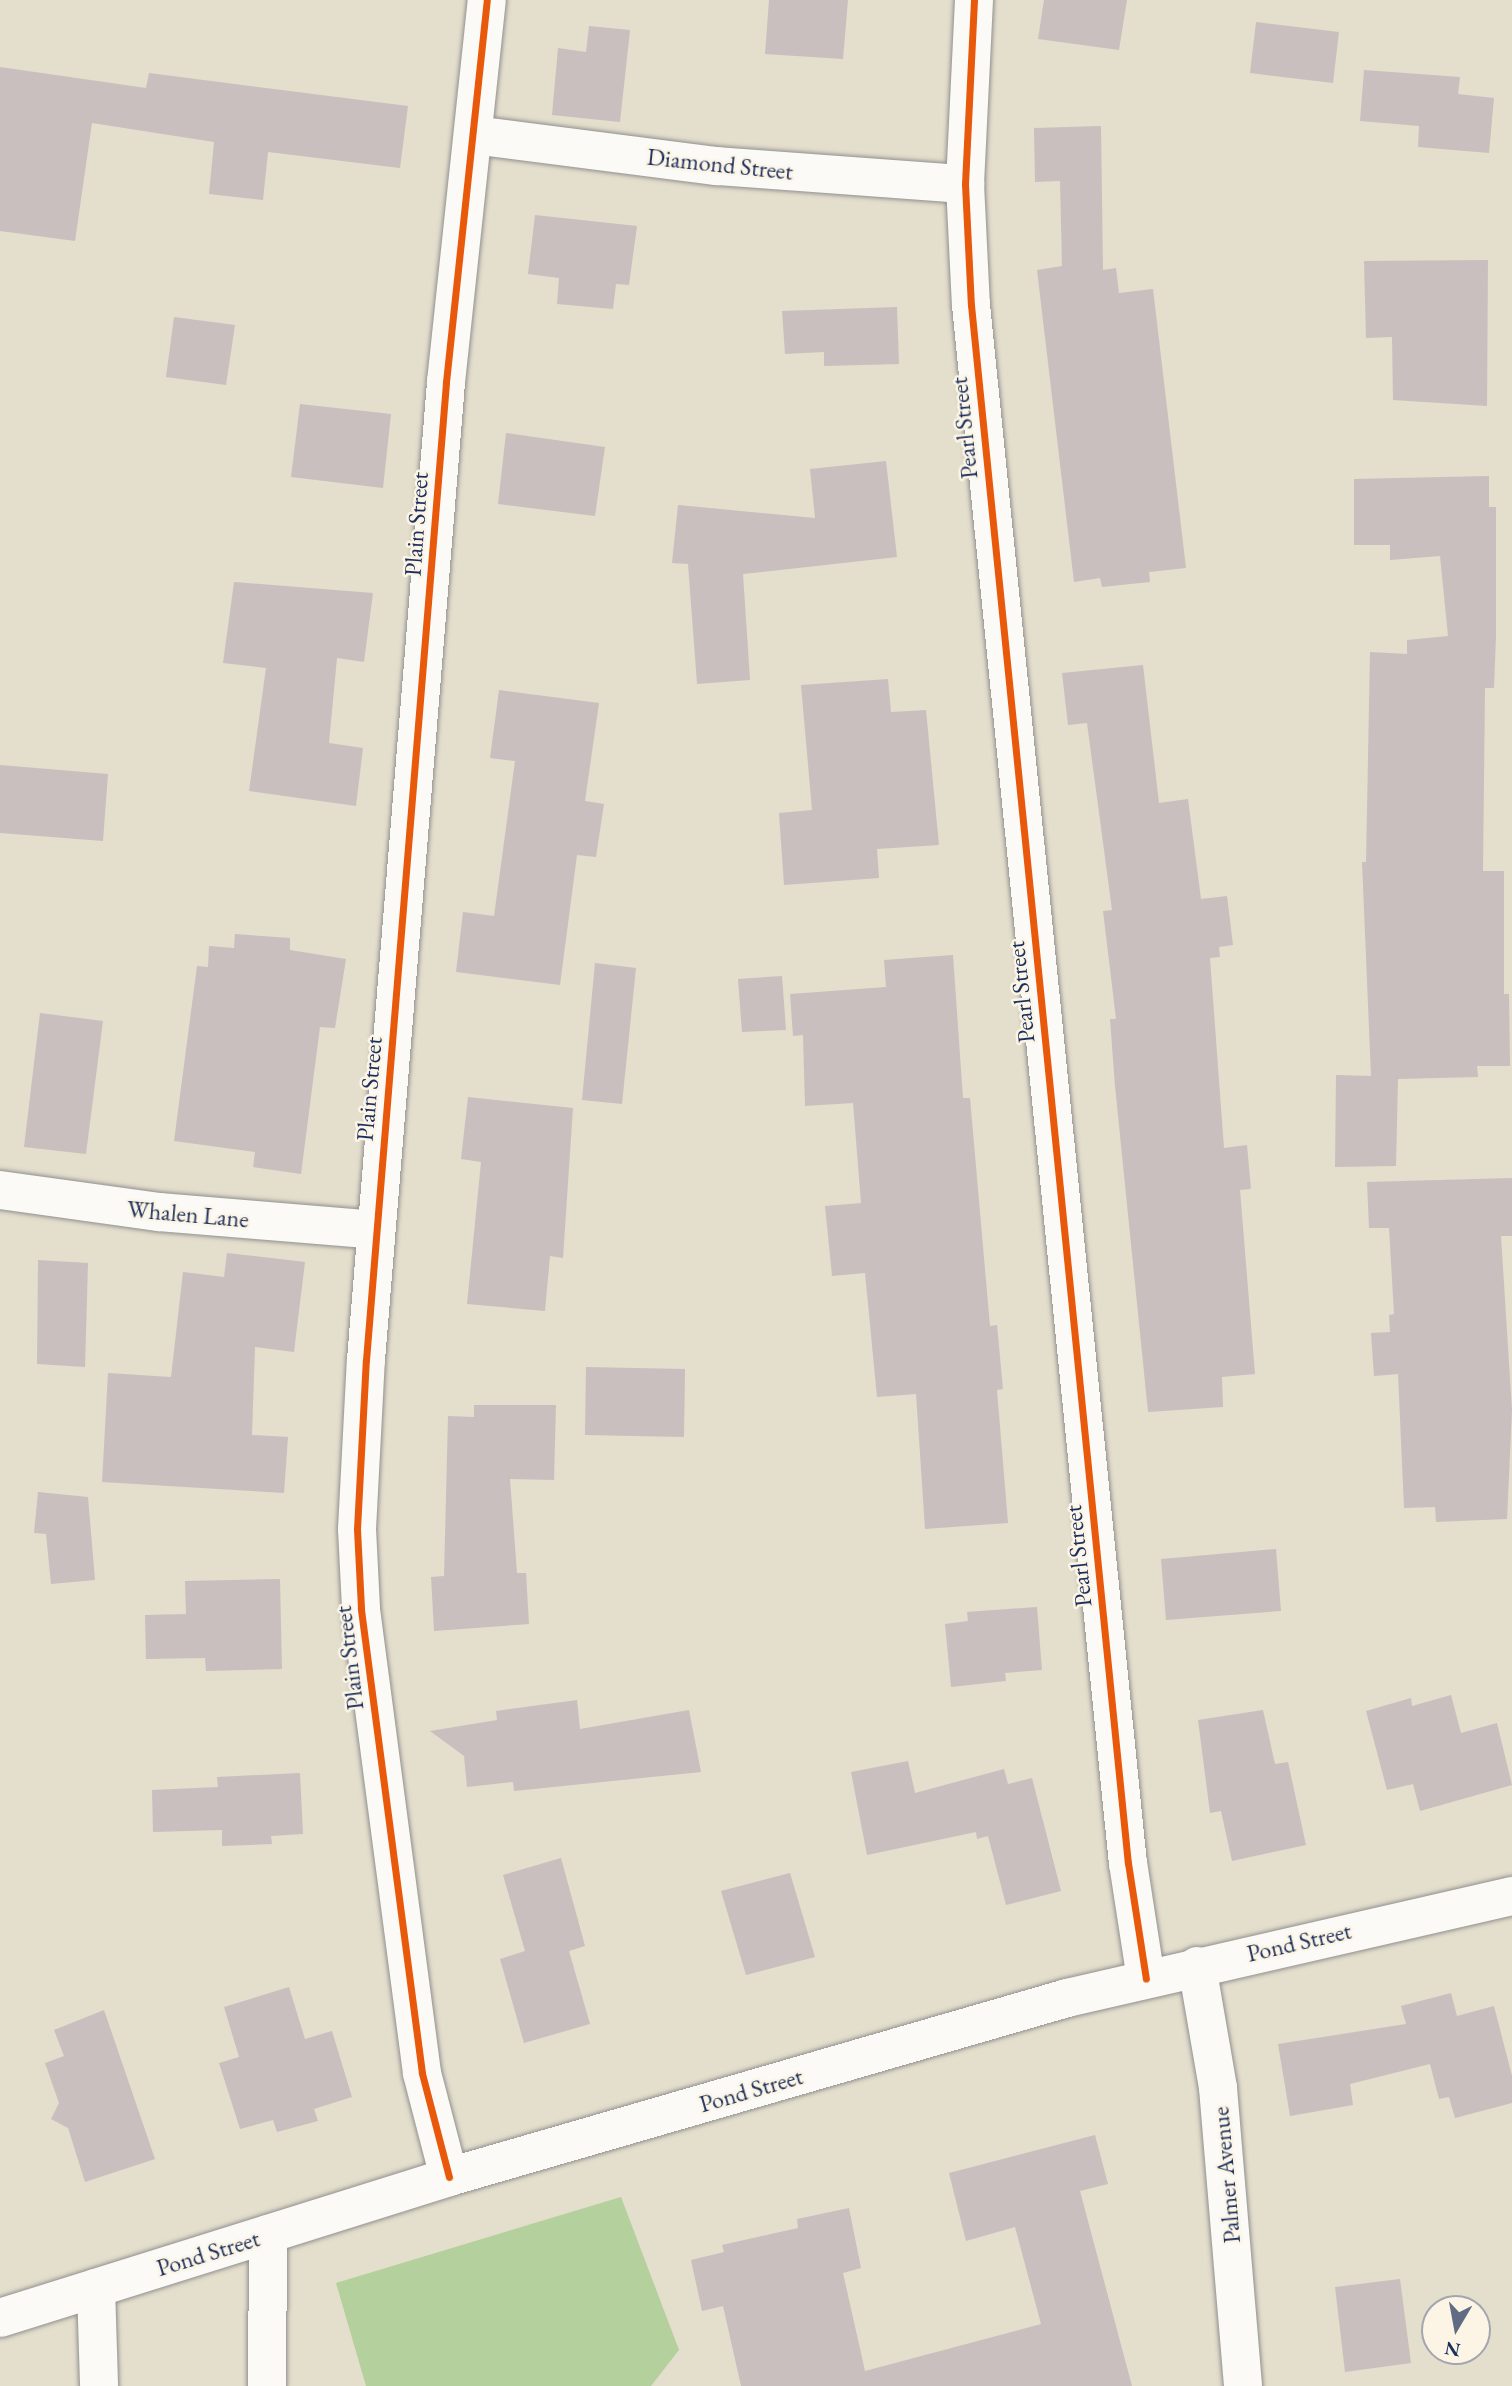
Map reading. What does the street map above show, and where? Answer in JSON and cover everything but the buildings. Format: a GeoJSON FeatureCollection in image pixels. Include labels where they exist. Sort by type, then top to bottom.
{"type":"FeatureCollection","features":[{"type":"Feature","properties":{"kind":"street","name":"Plain Street"},"geometry":{"type":"LineString","coordinates":[[449,2177],[422,2073],[361,1608],[359,1450],[446,382],[487,0]]}},
{"type":"Feature","properties":{"kind":"street","name":"Pearl Street"},"geometry":{"type":"LineString","coordinates":[[974,0],[965,184],[971,305],[1135,1921],[1146,1979]]}},
{"type":"Feature","properties":{"kind":"street","name":"Diamond Street"},"geometry":{"type":"LineString","coordinates":[[474,135],[717,166],[965,184]]}},
{"type":"Feature","properties":{"kind":"street","name":"Whalen Lane"},"geometry":{"type":"LineString","coordinates":[[0,1190],[159,1212],[376,1230]]}},
{"type":"Feature","properties":{"kind":"street","name":"Pond Street"},"geometry":{"type":"LineString","coordinates":[[0,2318],[449,2177],[1146,1979],[1512,1896]]}},
{"type":"Feature","properties":{"kind":"street","name":"Palmer Avenue"},"geometry":{"type":"LineString","coordinates":[[1196,1966],[1218,2088],[1243,2386]]}},
{"type":"Feature","properties":{"kind":"street"},"geometry":{"type":"LineString","coordinates":[[267,2386],[268,2234]]}},
{"type":"Feature","properties":{"kind":"street"},"geometry":{"type":"LineString","coordinates":[[96,2288],[99,2386]]}},
{"type":"Feature","properties":{"kind":"green space"},"geometry":{"type":"Polygon","coordinates":[[[621,2197],[679,2350],[651,2386],[366,2386],[336,2283],[621,2197]]]}},
{"type":"Feature","properties":{"kind":"cycle path"},"geometry":{"type":"LineString","coordinates":[[449,2177],[422,2073],[361,1608],[357,1529],[366,1360],[446,382],[487,0]]}},
{"type":"Feature","properties":{"kind":"cycle path"},"geometry":{"type":"LineString","coordinates":[[974,0],[965,184],[971,305],[1128,1863],[1146,1979]]}}]}
